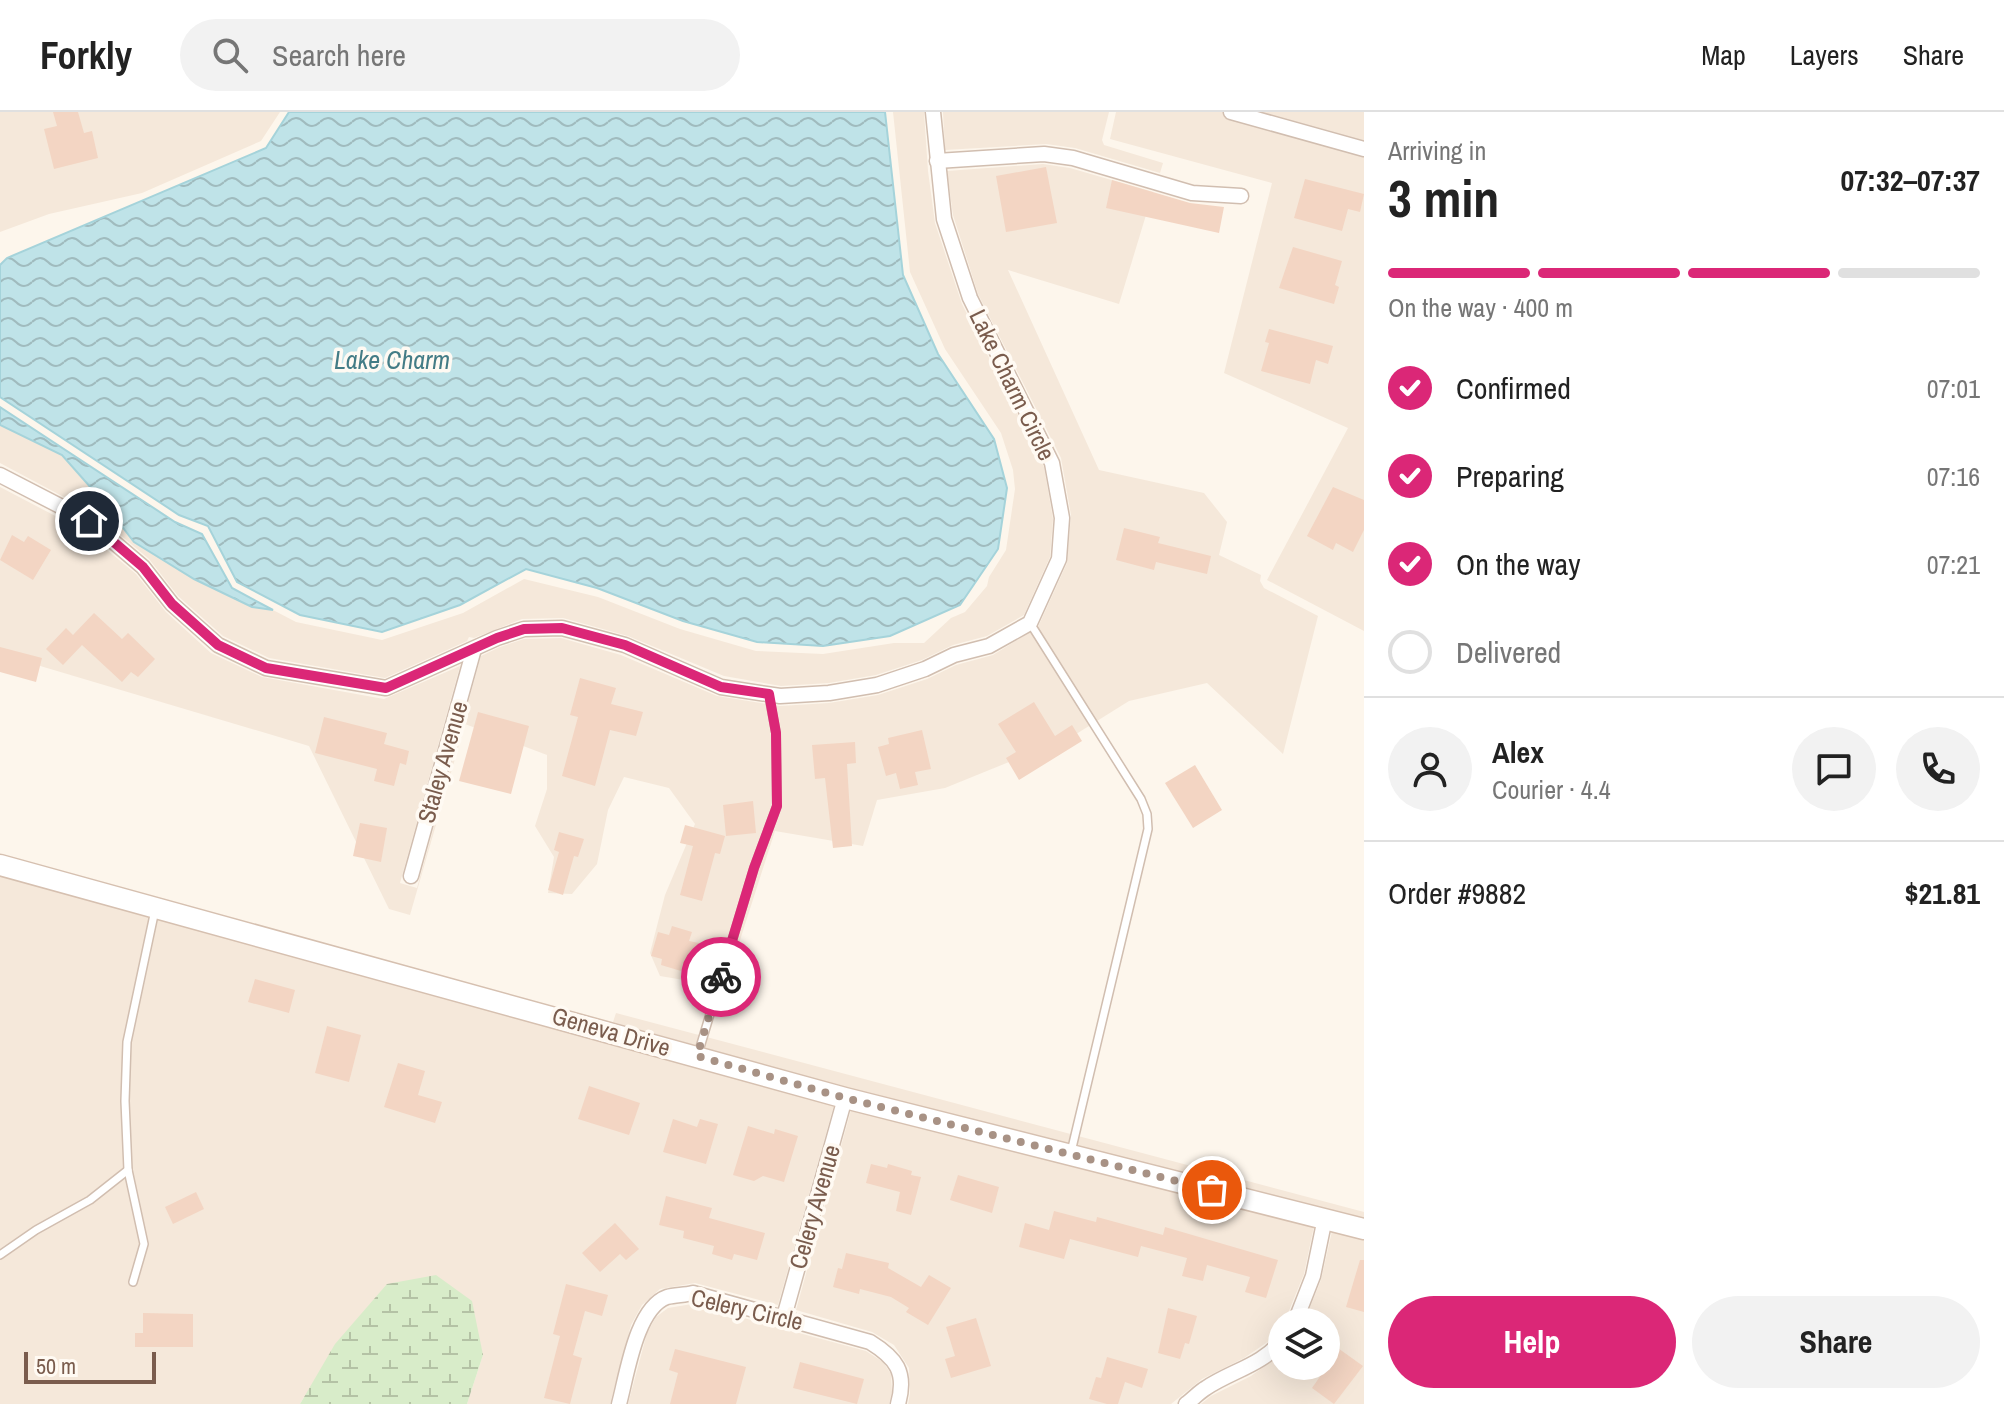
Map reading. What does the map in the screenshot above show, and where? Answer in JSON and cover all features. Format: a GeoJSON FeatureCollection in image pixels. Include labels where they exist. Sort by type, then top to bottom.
{"type":"FeatureCollection","features":[{"type":"Feature","properties":{"kind":"main road","name":"Geneva Drive"},"geometry":{"type":"LineString","coordinates":[[0,865],[845,1098],[1364,1229]]}},
{"type":"Feature","properties":{"kind":"street","name":"Lake Charm Circle"},"geometry":{"type":"LineString","coordinates":[[933,112],[944,219],[970,298],[1052,463],[1062,518],[1059,559],[1030,623]]}},
{"type":"Feature","properties":{"kind":"street"},"geometry":{"type":"LineString","coordinates":[[1231,112],[1364,149]]}},
{"type":"Feature","properties":{"kind":"street"},"geometry":{"type":"LineString","coordinates":[[937,161],[1044,154],[1073,158],[1192,193],[1241,196]]}},
{"type":"Feature","properties":{"kind":"street"},"geometry":{"type":"LineString","coordinates":[[0,475],[89,521],[143,567],[172,604],[218,645],[266,668],[386,688],[524,629],[562,628],[625,645],[721,687],[769,694],[829,693],[877,685],[925,669],[954,655],[989,646],[1030,623]]}},
{"type":"Feature","properties":{"kind":"street","name":"Staley Avenue"},"geometry":{"type":"LineString","coordinates":[[411,876],[474,649]]}},
{"type":"Feature","properties":{"kind":"street","name":"Celery Avenue"},"geometry":{"type":"LineString","coordinates":[[784,1317],[845,1098]]}},
{"type":"Feature","properties":{"kind":"street"},"geometry":{"type":"LineString","coordinates":[[1300,1308],[1313,1276],[1325,1218]]}},
{"type":"Feature","properties":{"kind":"street","name":"Celery Circle"},"geometry":{"type":"LineString","coordinates":[[619,1404],[639,1330],[650,1310],[665,1298],[693,1293],[870,1342],[889,1354],[900,1370],[898,1404]]}},
{"type":"Feature","properties":{"kind":"street"},"geometry":{"type":"LineString","coordinates":[[1186,1404],[1207,1387],[1268,1354]]}},
{"type":"Feature","properties":{"kind":"lane"},"geometry":{"type":"LineString","coordinates":[[1030,623],[1141,799],[1147,814],[1148,829],[1071,1154]]}},
{"type":"Feature","properties":{"kind":"lane"},"geometry":{"type":"LineString","coordinates":[[697,1056],[754,868],[777,806],[776,733],[769,694]]}},
{"type":"Feature","properties":{"kind":"lane"},"geometry":{"type":"LineString","coordinates":[[133,1282],[144,1244],[128,1170],[125,1101],[127,1042],[156,908]]}},
{"type":"Feature","properties":{"kind":"lane"},"geometry":{"type":"LineString","coordinates":[[0,1255],[36,1230],[90,1200],[128,1170]]}},
{"type":"Feature","properties":{"kind":"shaded area"},"geometry":{"type":"Polygon","coordinates":[[[0,112],[280,112],[261,141],[142,193],[49,214],[0,232],[0,112]]]}},
{"type":"Feature","properties":{"kind":"shaded area"},"geometry":{"type":"Polygon","coordinates":[[[893,112],[924,112],[935,223],[962,304],[1044,467],[1053,519],[1050,557],[1024,615],[987,636],[953,645],[922,660],[876,675],[829,683],[781,686],[724,676],[628,636],[563,618],[522,619],[474,638],[469,637],[467,641],[385,678],[269,658],[223,636],[178,596],[149,559],[94,513],[0,463],[0,425],[62,455],[134,542],[194,579],[252,607],[273,610],[296,622],[382,640],[463,613],[524,579],[598,597],[680,629],[756,651],[823,654],[894,643],[924,643],[951,618],[965,612],[987,586],[989,577],[1006,550],[1015,489],[1013,470],[1001,433],[945,349],[910,272],[893,112]]]}},
{"type":"Feature","properties":{"kind":"shaded area"},"geometry":{"type":"Polygon","coordinates":[[[943,112],[1109,112],[1102,140],[1104,145],[1163,163],[1160,173],[1075,148],[1046,144],[945,150],[943,112]]]}},
{"type":"Feature","properties":{"kind":"shaded area"},"geometry":{"type":"Polygon","coordinates":[[[1116,112],[1364,112],[1364,631],[1267,580],[1348,428],[1224,373],[1272,183],[1110,139],[1116,112]]]}},
{"type":"Feature","properties":{"kind":"shaded area"},"geometry":{"type":"Polygon","coordinates":[[[1043,164],[1070,168],[1153,192],[1119,304],[1008,270],[1099,470],[1204,493],[1227,522],[1219,555],[1261,575],[1264,588],[1318,616],[1283,754],[1207,683],[1129,701],[1073,736],[945,788],[877,800],[863,846],[775,831],[725,987],[660,976],[650,953],[665,895],[695,824],[669,788],[624,777],[608,810],[597,864],[572,894],[548,893],[554,857],[535,826],[547,789],[547,755],[465,724],[410,915],[389,909],[309,746],[0,654],[0,487],[84,531],[136,574],[166,612],[211,653],[262,677],[384,699],[460,666],[400,883],[417,888],[481,656],[500,647],[524,639],[561,638],[621,655],[717,696],[780,706],[829,703],[878,695],[927,679],[956,665],[993,655],[1038,627],[1067,563],[1071,515],[1061,458],[978,294],[953,215],[947,171],[1043,164]]]}},
{"type":"Feature","properties":{"kind":"shaded area"},"geometry":{"type":"Polygon","coordinates":[[[0,875],[834,1105],[778,1305],[695,1283],[660,1289],[642,1305],[631,1325],[610,1404],[467,1404],[483,1355],[304,1397],[300,1404],[0,1404],[0,875]]]}},
{"type":"Feature","properties":{"kind":"shaded area"},"geometry":{"type":"Polygon","coordinates":[[[616,1013],[1364,1212],[1364,1218],[848,1088],[613,1022],[616,1013]]]}},
{"type":"Feature","properties":{"kind":"shaded area"},"geometry":{"type":"Polygon","coordinates":[[[851,1110],[1314,1226],[1304,1274],[1290,1308],[1268,1308],[1268,1342],[1202,1379],[1171,1404],[908,1404],[909,1368],[894,1345],[872,1332],[796,1310],[851,1110]]]}},
{"type":"Feature","properties":{"kind":"shaded area"},"geometry":{"type":"Polygon","coordinates":[[[1332,1231],[1364,1240],[1364,1404],[1201,1404],[1268,1364],[1268,1380],[1340,1380],[1340,1308],[1310,1308],[1321,1280],[1332,1231]]]}},
{"type":"Feature","properties":{"kind":"shaded area"},"geometry":{"type":"Polygon","coordinates":[[[692,1304],[866,1351],[883,1362],[891,1374],[889,1404],[628,1404],[647,1333],[656,1317],[668,1308],[692,1304]]]}},
{"type":"Feature","properties":{"kind":"green space"},"geometry":{"type":"Polygon","coordinates":[[[436,1275],[472,1301],[483,1355],[467,1404],[300,1404],[335,1344],[387,1284],[436,1275]]]}},
{"type":"Feature","properties":{"kind":"water","name":"Lake Charm"},"geometry":{"type":"Polygon","coordinates":[[[289,112],[885,112],[903,275],[938,354],[994,439],[1007,488],[998,549],[960,605],[890,636],[823,646],[757,642],[683,621],[597,588],[526,569],[460,605],[382,632],[300,615],[237,582],[208,526],[179,515],[0,397],[0,265],[7,258],[266,148],[289,112]]]}},
{"type":"Feature","properties":{"kind":"water"},"geometry":{"type":"Polygon","coordinates":[[[0,407],[175,522],[202,534],[232,588],[273,610],[252,607],[194,579],[134,542],[62,455],[0,425],[0,407]]]}},
{"type":"Feature","properties":{"kind":"building"},"geometry":{"type":"Polygon","coordinates":[[[53,112],[78,112],[84,133],[92,131],[98,158],[54,169],[44,129],[57,126],[53,112]]]}},
{"type":"Feature","properties":{"kind":"building"},"geometry":{"type":"Polygon","coordinates":[[[1046,167],[1057,223],[1006,232],[996,176],[1046,167]]]}},
{"type":"Feature","properties":{"kind":"building"},"geometry":{"type":"Polygon","coordinates":[[[1305,179],[1364,194],[1360,212],[1348,209],[1342,231],[1294,218],[1305,179]]]}},
{"type":"Feature","properties":{"kind":"building"},"geometry":{"type":"Polygon","coordinates":[[[1112,180],[1190,203],[1224,207],[1219,233],[1106,208],[1112,180]]]}},
{"type":"Feature","properties":{"kind":"building"},"geometry":{"type":"Polygon","coordinates":[[[1293,247],[1342,261],[1335,285],[1339,287],[1334,304],[1279,288],[1293,247]]]}},
{"type":"Feature","properties":{"kind":"building"},"geometry":{"type":"Polygon","coordinates":[[[1269,329],[1333,346],[1328,364],[1316,360],[1310,384],[1261,371],[1269,343],[1265,342],[1269,329]]]}},
{"type":"Feature","properties":{"kind":"building"},"geometry":{"type":"Polygon","coordinates":[[[1333,487],[1364,500],[1364,530],[1353,552],[1336,543],[1333,550],[1307,536],[1333,487]]]}},
{"type":"Feature","properties":{"kind":"building"},"geometry":{"type":"Polygon","coordinates":[[[1124,528],[1160,537],[1158,543],[1211,556],[1207,574],[1156,562],[1154,570],[1116,560],[1124,528]]]}},
{"type":"Feature","properties":{"kind":"building"},"geometry":{"type":"Polygon","coordinates":[[[12,535],[24,542],[28,536],[51,550],[33,580],[0,560],[12,535]]]}},
{"type":"Feature","properties":{"kind":"building"},"geometry":{"type":"Polygon","coordinates":[[[94,613],[122,639],[128,633],[155,659],[138,677],[131,672],[122,682],[82,645],[63,665],[46,649],[66,628],[73,635],[94,613]]]}},
{"type":"Feature","properties":{"kind":"building"},"geometry":{"type":"Polygon","coordinates":[[[0,647],[42,658],[36,682],[0,672],[0,647]]]}},
{"type":"Feature","properties":{"kind":"building"},"geometry":{"type":"Polygon","coordinates":[[[580,678],[616,688],[611,704],[643,712],[636,736],[610,730],[595,786],[562,776],[578,717],[570,715],[580,678]]]}},
{"type":"Feature","properties":{"kind":"building"},"geometry":{"type":"Polygon","coordinates":[[[1034,702],[1055,736],[1072,725],[1082,741],[1019,780],[1006,758],[1016,752],[998,724],[1034,702]]]}},
{"type":"Feature","properties":{"kind":"building"},"geometry":{"type":"Polygon","coordinates":[[[478,712],[529,726],[511,794],[459,781],[478,712]]]}},
{"type":"Feature","properties":{"kind":"building"},"geometry":{"type":"Polygon","coordinates":[[[324,717],[387,733],[384,744],[409,751],[406,765],[400,763],[394,786],[374,781],[377,769],[315,753],[324,717]]]}},
{"type":"Feature","properties":{"kind":"building"},"geometry":{"type":"Polygon","coordinates":[[[922,730],[931,769],[915,772],[918,785],[900,789],[896,773],[886,776],[878,747],[889,744],[888,738],[922,730]]]}},
{"type":"Feature","properties":{"kind":"building"},"geometry":{"type":"Polygon","coordinates":[[[855,742],[856,763],[847,764],[852,846],[833,848],[825,778],[815,779],[812,745],[855,742]]]}},
{"type":"Feature","properties":{"kind":"building"},"geometry":{"type":"Polygon","coordinates":[[[1195,765],[1222,810],[1193,828],[1165,783],[1195,765]]]}},
{"type":"Feature","properties":{"kind":"building"},"geometry":{"type":"Polygon","coordinates":[[[753,801],[756,833],[726,836],[723,805],[753,801]]]}},
{"type":"Feature","properties":{"kind":"building"},"geometry":{"type":"Polygon","coordinates":[[[360,823],[387,828],[381,862],[353,856],[360,823]]]}},
{"type":"Feature","properties":{"kind":"building"},"geometry":{"type":"Polygon","coordinates":[[[685,825],[725,836],[720,854],[715,853],[702,901],[680,895],[693,846],[680,843],[685,825]]]}},
{"type":"Feature","properties":{"kind":"building"},"geometry":{"type":"Polygon","coordinates":[[[559,832],[584,839],[578,857],[574,856],[563,895],[548,890],[559,852],[554,850],[559,832]]]}},
{"type":"Feature","properties":{"kind":"building"},"geometry":{"type":"Polygon","coordinates":[[[672,926],[692,932],[689,941],[699,943],[693,967],[683,964],[681,971],[661,965],[662,959],[651,956],[658,932],[669,935],[672,926]]]}},
{"type":"Feature","properties":{"kind":"building"},"geometry":{"type":"Polygon","coordinates":[[[255,979],[295,990],[289,1013],[248,1002],[255,979]]]}},
{"type":"Feature","properties":{"kind":"building"},"geometry":{"type":"Polygon","coordinates":[[[327,1026],[361,1035],[349,1082],[315,1073],[327,1026]]]}},
{"type":"Feature","properties":{"kind":"building"},"geometry":{"type":"Polygon","coordinates":[[[398,1063],[425,1071],[418,1095],[442,1102],[435,1123],[384,1107],[398,1063]]]}},
{"type":"Feature","properties":{"kind":"building"},"geometry":{"type":"Polygon","coordinates":[[[589,1086],[640,1103],[629,1135],[578,1119],[589,1086]]]}},
{"type":"Feature","properties":{"kind":"building"},"geometry":{"type":"Polygon","coordinates":[[[673,1119],[697,1127],[700,1119],[718,1124],[706,1164],[663,1152],[673,1119]]]}},
{"type":"Feature","properties":{"kind":"building"},"geometry":{"type":"Polygon","coordinates":[[[748,1126],[774,1134],[775,1129],[798,1136],[784,1182],[763,1176],[754,1181],[733,1175],[748,1126]]]}},
{"type":"Feature","properties":{"kind":"building"},"geometry":{"type":"Polygon","coordinates":[[[871,1164],[887,1168],[888,1164],[921,1177],[911,1215],[896,1211],[900,1192],[866,1183],[871,1164]]]}},
{"type":"Feature","properties":{"kind":"building"},"geometry":{"type":"Polygon","coordinates":[[[958,1175],[999,1187],[992,1213],[950,1200],[958,1175]]]}},
{"type":"Feature","properties":{"kind":"building"},"geometry":{"type":"Polygon","coordinates":[[[196,1192],[204,1209],[173,1224],[165,1207],[196,1192]]]}},
{"type":"Feature","properties":{"kind":"building"},"geometry":{"type":"Polygon","coordinates":[[[666,1196],[712,1208],[709,1218],[765,1233],[757,1260],[734,1254],[732,1260],[712,1254],[714,1246],[683,1238],[684,1231],[659,1225],[666,1196]]]}},
{"type":"Feature","properties":{"kind":"building"},"geometry":{"type":"Polygon","coordinates":[[[1054,1211],[1096,1222],[1097,1217],[1163,1235],[1165,1227],[1278,1260],[1266,1298],[1245,1292],[1250,1277],[1207,1265],[1203,1281],[1182,1276],[1187,1258],[1141,1246],[1138,1257],[1070,1239],[1064,1259],[1019,1247],[1025,1223],[1049,1230],[1054,1211]]]}},
{"type":"Feature","properties":{"kind":"building"},"geometry":{"type":"Polygon","coordinates":[[[615,1223],[639,1249],[626,1260],[620,1254],[600,1272],[582,1253],[615,1223]]]}},
{"type":"Feature","properties":{"kind":"building"},"geometry":{"type":"Polygon","coordinates":[[[846,1253],[889,1263],[888,1268],[921,1287],[929,1275],[951,1288],[928,1325],[906,1312],[909,1308],[891,1297],[860,1289],[859,1294],[833,1287],[846,1253]]]}},
{"type":"Feature","properties":{"kind":"building"},"geometry":{"type":"Polygon","coordinates":[[[1360,1260],[1364,1260],[1364,1312],[1346,1307],[1360,1260]]]}},
{"type":"Feature","properties":{"kind":"building"},"geometry":{"type":"Polygon","coordinates":[[[566,1284],[608,1295],[602,1316],[585,1311],[573,1355],[582,1358],[570,1404],[544,1398],[560,1336],[553,1334],[566,1284]]]}},
{"type":"Feature","properties":{"kind":"building"},"geometry":{"type":"Polygon","coordinates":[[[1168,1308],[1197,1316],[1189,1344],[1185,1343],[1180,1359],[1158,1353],[1168,1308]]]}},
{"type":"Feature","properties":{"kind":"building"},"geometry":{"type":"Polygon","coordinates":[[[143,1313],[193,1314],[193,1347],[135,1347],[135,1333],[143,1333],[143,1313]]]}},
{"type":"Feature","properties":{"kind":"building"},"geometry":{"type":"Polygon","coordinates":[[[976,1318],[991,1366],[951,1378],[945,1359],[955,1356],[946,1327],[976,1318]]]}},
{"type":"Feature","properties":{"kind":"building"},"geometry":{"type":"Polygon","coordinates":[[[675,1349],[746,1367],[736,1404],[670,1404],[678,1373],[669,1370],[675,1349]]]}},
{"type":"Feature","properties":{"kind":"building"},"geometry":{"type":"Polygon","coordinates":[[[1340,1350],[1363,1366],[1334,1404],[1312,1388],[1318,1380],[1340,1380],[1340,1350]]]}},
{"type":"Feature","properties":{"kind":"building"},"geometry":{"type":"Polygon","coordinates":[[[1107,1357],[1148,1369],[1142,1388],[1125,1382],[1118,1404],[1089,1399],[1096,1377],[1101,1378],[1107,1357]]]}},
{"type":"Feature","properties":{"kind":"building"},"geometry":{"type":"Polygon","coordinates":[[[800,1362],[864,1379],[857,1404],[793,1388],[800,1362]]]}},
{"type":"Feature","properties":{"kind":"way so far"},"geometry":{"type":"LineString","coordinates":[[721,977],[697,1056],[845,1098],[1212,1190]]}},
{"type":"Feature","properties":{"kind":"route"},"geometry":{"type":"LineString","coordinates":[[89,521],[143,567],[172,604],[218,645],[266,668],[386,688],[497,638],[524,629],[562,628],[625,645],[721,687],[769,694],[776,733],[777,806],[754,868],[721,977]]}}]}
